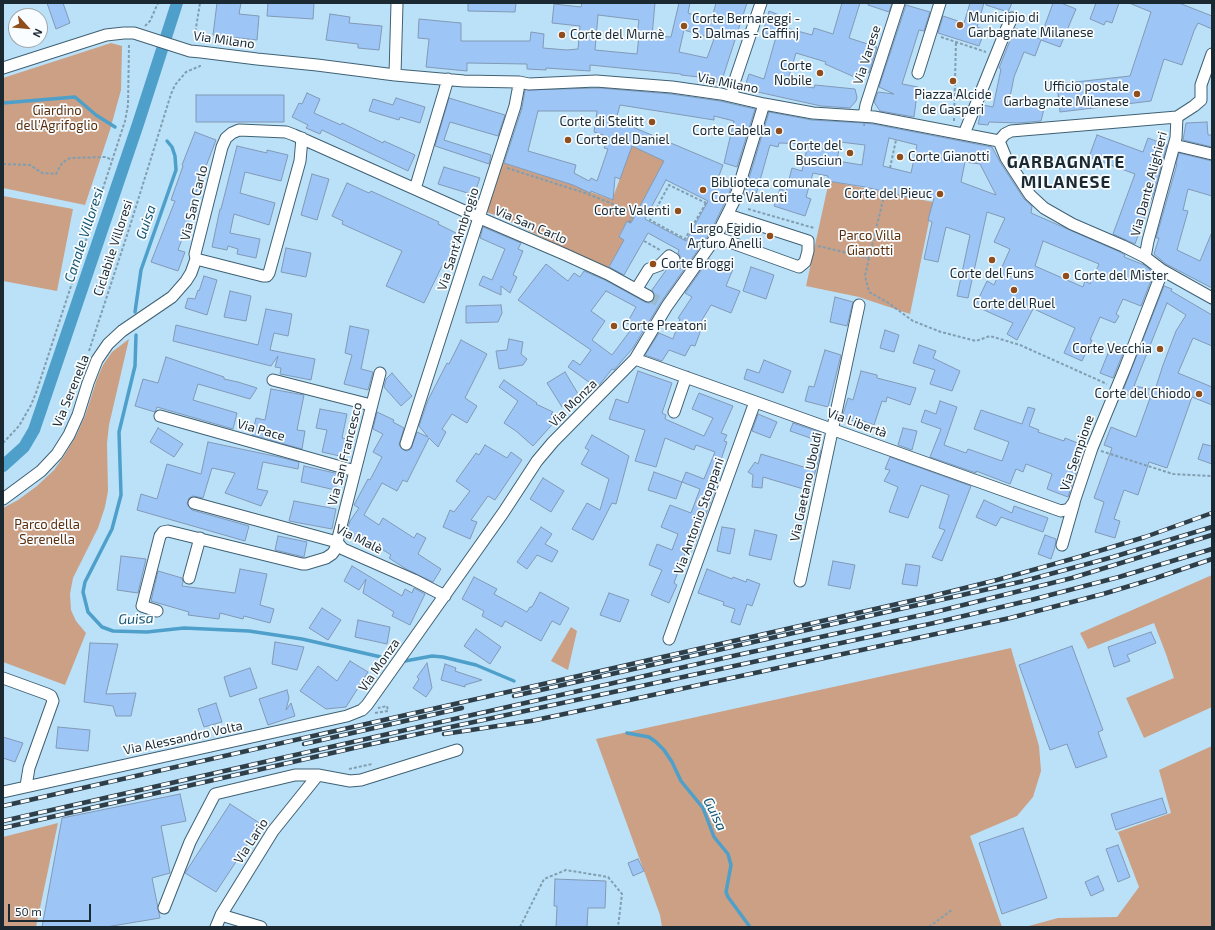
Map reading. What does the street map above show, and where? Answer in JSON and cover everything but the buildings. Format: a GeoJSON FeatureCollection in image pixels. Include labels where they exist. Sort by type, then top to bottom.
{"type":"FeatureCollection","features":[{"type":"Feature","properties":{"kind":"street"},"geometry":{"type":"LineString","coordinates":[[395,75],[397,3]]}},
{"type":"Feature","properties":{"kind":"street"},"geometry":{"type":"LineString","coordinates":[[732,96],[734,83],[761,3]]}},
{"type":"Feature","properties":{"kind":"street","name":"Via Varese"},"geometry":{"type":"LineString","coordinates":[[864,116],[866,104],[899,3]]}},
{"type":"Feature","properties":{"kind":"street"},"geometry":{"type":"LineString","coordinates":[[918,73],[940,3]]}},
{"type":"Feature","properties":{"kind":"street"},"geometry":{"type":"LineString","coordinates":[[959,133],[1012,18]]}},
{"type":"Feature","properties":{"kind":"street","name":"Via Milano"},"geometry":{"type":"LineString","coordinates":[[3,68],[106,35],[134,33],[196,52],[395,75],[519,82],[529,84],[596,81],[672,87],[732,96],[764,104],[813,113],[864,116],[999,141]]}},
{"type":"Feature","properties":{"kind":"street"},"geometry":{"type":"LineString","coordinates":[[1212,54],[1201,85],[1206,99],[1177,117],[1010,131],[999,141],[1006,158],[1030,195],[1044,208],[1072,224],[1145,257],[1162,270],[1212,298]]}},
{"type":"Feature","properties":{"kind":"street"},"geometry":{"type":"LineString","coordinates":[[415,188],[448,79]]}},
{"type":"Feature","properties":{"kind":"street","name":"Via Sant'Ambrogio"},"geometry":{"type":"LineString","coordinates":[[406,444],[515,106],[519,82]]}},
{"type":"Feature","properties":{"kind":"street","name":"Via Monza"},"geometry":{"type":"LineString","coordinates":[[370,709],[537,461],[553,442],[635,359],[666,305],[716,237],[733,204],[764,104]]}},
{"type":"Feature","properties":{"kind":"street","name":"Via Dante Alighieri"},"geometry":{"type":"LineString","coordinates":[[1145,257],[1174,145],[1178,125],[1177,117]]}},
{"type":"Feature","properties":{"kind":"street","name":"Via San Carlo"},"geometry":{"type":"LineString","coordinates":[[302,138],[300,161],[267,276],[196,259],[195,254],[222,147],[226,138],[239,130],[286,132],[302,138],[564,254],[608,274],[648,296]]}},
{"type":"Feature","properties":{"kind":"street","name":"Via San Carlo"},"geometry":{"type":"LineString","coordinates":[[300,161],[314,144]]}},
{"type":"Feature","properties":{"kind":"street"},"geometry":{"type":"LineString","coordinates":[[1174,145],[1212,154]]}},
{"type":"Feature","properties":{"kind":"street"},"geometry":{"type":"LineString","coordinates":[[716,237],[799,267],[805,262],[808,251],[808,241],[728,215]]}},
{"type":"Feature","properties":{"kind":"street"},"geometry":{"type":"LineString","coordinates":[[639,285],[649,269],[660,265],[671,257]]}},
{"type":"Feature","properties":{"kind":"street","name":"Via Serenella"},"geometry":{"type":"LineString","coordinates":[[3,499],[42,471],[57,454],[69,435],[78,415],[97,360],[108,344],[122,331],[172,297],[186,281],[191,273],[196,259]]}},
{"type":"Feature","properties":{"kind":"street","name":"Via Sempione"},"geometry":{"type":"LineString","coordinates":[[1062,545],[1072,506],[1092,448],[1125,368],[1162,270]]}},
{"type":"Feature","properties":{"kind":"street","name":"Via Gaetano Uboldi"},"geometry":{"type":"LineString","coordinates":[[800,581],[859,305]]}},
{"type":"Feature","properties":{"kind":"street","name":"Via Libertà"},"geometry":{"type":"LineString","coordinates":[[635,359],[1061,511],[1072,506]]}},
{"type":"Feature","properties":{"kind":"street","name":"Via San Francesco"},"geometry":{"type":"LineString","coordinates":[[157,611],[142,606],[160,536],[163,532],[168,531],[200,538],[294,563],[306,564],[326,558],[332,554],[335,550],[380,373]]}},
{"type":"Feature","properties":{"kind":"street"},"geometry":{"type":"LineString","coordinates":[[674,412],[686,377]]}},
{"type":"Feature","properties":{"kind":"street"},"geometry":{"type":"LineString","coordinates":[[274,380],[371,405]]}},
{"type":"Feature","properties":{"kind":"street","name":"Via Antonio Stoppani"},"geometry":{"type":"LineString","coordinates":[[669,639],[755,402]]}},
{"type":"Feature","properties":{"kind":"street","name":"Via Pace"},"geometry":{"type":"LineString","coordinates":[[160,416],[355,472]]}},
{"type":"Feature","properties":{"kind":"street","name":"Via Malè"},"geometry":{"type":"LineString","coordinates":[[194,503],[337,542],[343,549],[414,580],[445,596]]}},
{"type":"Feature","properties":{"kind":"street"},"geometry":{"type":"LineString","coordinates":[[189,578],[200,538]]}},
{"type":"Feature","properties":{"kind":"street"},"geometry":{"type":"LineString","coordinates":[[3,678],[47,694],[51,696],[53,701],[28,768],[26,786]]}},
{"type":"Feature","properties":{"kind":"street","name":"Via Alessandro Volta"},"geometry":{"type":"LineString","coordinates":[[3,792],[347,716],[362,710],[370,709]]}},
{"type":"Feature","properties":{"kind":"street"},"geometry":{"type":"LineString","coordinates":[[164,908],[190,842],[215,794],[295,775],[318,775],[350,781],[361,780],[457,750]]}},
{"type":"Feature","properties":{"kind":"street","name":"Via Lario"},"geometry":{"type":"LineString","coordinates":[[216,927],[220,915],[273,831],[318,775]]}},
{"type":"Feature","properties":{"kind":"street"},"geometry":{"type":"LineString","coordinates":[[220,915],[260,927]]}},
{"type":"Feature","properties":{"kind":"path"},"geometry":{"type":"LineString","coordinates":[[3,443],[19,426],[34,399],[125,120],[128,105],[129,43],[123,42],[123,38],[145,26],[150,20],[158,3]]}},
{"type":"Feature","properties":{"kind":"path"},"geometry":{"type":"LineString","coordinates":[[196,52],[202,47],[195,39],[200,3]]}},
{"type":"Feature","properties":{"kind":"path"},"geometry":{"type":"LineString","coordinates":[[930,34],[996,54]]}},
{"type":"Feature","properties":{"kind":"path"},"geometry":{"type":"LineString","coordinates":[[956,41],[959,133]]}},
{"type":"Feature","properties":{"kind":"path","name":"Ciclabile Villoresi"},"geometry":{"type":"LineString","coordinates":[[86,358],[129,229],[170,94],[175,85],[186,72],[200,66],[196,52]]}},
{"type":"Feature","properties":{"kind":"path"},"geometry":{"type":"LineString","coordinates":[[890,168],[896,140]]}},
{"type":"Feature","properties":{"kind":"path"},"geometry":{"type":"LineString","coordinates":[[3,164],[30,164],[42,173],[56,174],[62,163],[70,158],[106,157],[112,160]]}},
{"type":"Feature","properties":{"kind":"path"},"geometry":{"type":"LineString","coordinates":[[496,165],[585,193],[635,212],[629,222]]}},
{"type":"Feature","properties":{"kind":"path"},"geometry":{"type":"LineString","coordinates":[[669,185],[706,203],[685,239],[650,220],[669,185]]}},
{"type":"Feature","properties":{"kind":"path"},"geometry":{"type":"LineString","coordinates":[[885,192],[865,276],[869,292],[888,302],[913,321],[941,332],[976,341],[990,336],[1020,345],[1116,388]]}},
{"type":"Feature","properties":{"kind":"path"},"geometry":{"type":"LineString","coordinates":[[733,204],[814,228]]}},
{"type":"Feature","properties":{"kind":"path"},"geometry":{"type":"LineString","coordinates":[[644,240],[671,257]]}},
{"type":"Feature","properties":{"kind":"path"},"geometry":{"type":"LineString","coordinates":[[808,241],[825,249],[869,258]]}},
{"type":"Feature","properties":{"kind":"path"},"geometry":{"type":"LineString","coordinates":[[1092,448],[1173,474],[1212,476]]}},
{"type":"Feature","properties":{"kind":"path"},"geometry":{"type":"LineString","coordinates":[[387,706],[388,711],[370,709],[387,706]]}},
{"type":"Feature","properties":{"kind":"path"},"geometry":{"type":"LineString","coordinates":[[348,770],[376,763]]}},
{"type":"Feature","properties":{"kind":"path"},"geometry":{"type":"LineString","coordinates":[[520,927],[544,879],[566,870],[608,877],[622,894],[618,927]]}},
{"type":"Feature","properties":{"kind":"path"},"geometry":{"type":"LineString","coordinates":[[929,927],[953,909]]}},
{"type":"Feature","properties":{"kind":"green space","name":"Giardino dell'Agrifoglio"},"geometry":{"type":"Polygon","coordinates":[[[111,43],[122,46],[121,90],[110,130],[85,205],[3,188],[3,78],[111,43]]]}},
{"type":"Feature","properties":{"kind":"green space"},"geometry":{"type":"Polygon","coordinates":[[[632,146],[664,161],[631,223],[627,222],[619,236],[624,240],[607,270],[501,217],[486,212],[500,162],[570,184],[612,200],[632,146]]]}},
{"type":"Feature","properties":{"kind":"green space","name":"Parco Villa Gianotti"},"geometry":{"type":"Polygon","coordinates":[[[829,181],[933,202],[910,314],[859,297],[806,286],[829,181]]]}},
{"type":"Feature","properties":{"kind":"green space"},"geometry":{"type":"Polygon","coordinates":[[[3,196],[73,209],[57,291],[3,281],[3,196]]]}},
{"type":"Feature","properties":{"kind":"green space","name":"Parco della Serenella"},"geometry":{"type":"Polygon","coordinates":[[[129,339],[109,425],[107,443],[108,491],[105,507],[98,528],[73,578],[70,594],[71,610],[76,621],[86,633],[65,685],[3,662],[3,508],[18,500],[37,486],[54,470],[76,436],[85,416],[103,365],[112,352],[129,339]]]}},
{"type":"Feature","properties":{"kind":"green space"},"geometry":{"type":"Polygon","coordinates":[[[1212,575],[1212,707],[1144,738],[1126,698],[1174,678],[1154,623],[1088,649],[1080,633],[1212,575]]]}},
{"type":"Feature","properties":{"kind":"green space"},"geometry":{"type":"Polygon","coordinates":[[[571,627],[577,631],[568,670],[551,661],[571,627]]]}},
{"type":"Feature","properties":{"kind":"green space"},"geometry":{"type":"Polygon","coordinates":[[[1011,648],[1039,746],[1041,771],[1033,797],[1017,816],[970,836],[1002,927],[662,927],[660,915],[596,739],[1011,648]]]}},
{"type":"Feature","properties":{"kind":"green space"},"geometry":{"type":"Polygon","coordinates":[[[1212,746],[1212,927],[1025,927],[1058,918],[1117,917],[1139,887],[1118,832],[1171,813],[1159,770],[1212,746]]]}},
{"type":"Feature","properties":{"kind":"green space"},"geometry":{"type":"Polygon","coordinates":[[[58,823],[36,927],[3,927],[3,837],[58,823]]]}},
{"type":"Feature","properties":{"kind":"waterway","name":"Canale Villoresi"},"geometry":{"type":"LineString","coordinates":[[3,466],[24,447],[34,430],[138,124],[177,3]]}},
{"type":"Feature","properties":{"kind":"waterway","name":"Guisa"},"geometry":{"type":"LineString","coordinates":[[3,103],[75,97],[96,115],[115,127]]}},
{"type":"Feature","properties":{"kind":"waterway","name":"Guisa"},"geometry":{"type":"LineString","coordinates":[[135,312],[141,270],[176,170],[175,156],[172,147],[167,141]]}},
{"type":"Feature","properties":{"kind":"waterway","name":"Guisa"},"geometry":{"type":"LineString","coordinates":[[136,335],[135,366],[119,432],[121,495],[112,529],[85,582],[83,592],[88,612],[102,627],[113,631],[147,632],[184,628],[249,631],[302,639],[381,657]]}},
{"type":"Feature","properties":{"kind":"waterway","name":"Guisa"},"geometry":{"type":"LineString","coordinates":[[405,661],[432,656],[443,657],[476,665],[514,681]]}},
{"type":"Feature","properties":{"kind":"waterway","name":"Guisa"},"geometry":{"type":"LineString","coordinates":[[627,733],[649,737],[656,742],[664,750],[672,762],[681,781],[703,808],[714,837],[728,854],[731,865],[726,892],[750,927]]}},
{"type":"Feature","properties":{"kind":"tunnel"},"geometry":{"type":"LineString","coordinates":[[674,259],[689,268]]}},
{"type":"Feature","properties":{"kind":"tunnel"},"geometry":{"type":"LineString","coordinates":[[648,296],[665,304]]}},
{"type":"Feature","properties":{"kind":"railway"},"geometry":{"type":"LineString","coordinates":[[3,806],[928,597],[997,580],[1079,557],[1145,537],[1212,513]]}},
{"type":"Feature","properties":{"kind":"railway"},"geometry":{"type":"LineString","coordinates":[[514,696],[1024,581],[1113,557],[1212,527]]}},
{"type":"Feature","properties":{"kind":"railway"},"geometry":{"type":"LineString","coordinates":[[3,821],[733,656],[931,613],[1072,578],[1212,535]]}},
{"type":"Feature","properties":{"kind":"railway"},"geometry":{"type":"LineString","coordinates":[[3,828],[367,745],[934,623],[1119,577],[1212,549]]}},
{"type":"Feature","properties":{"kind":"railway"},"geometry":{"type":"LineString","coordinates":[[444,734],[531,721],[1010,618],[1103,594],[1212,559]]}},
{"type":"Feature","properties":{"kind":"railway"},"geometry":{"type":"LineString","coordinates":[[304,744],[462,708]]}},
{"type":"Feature","properties":{"kind":"place","name":"Municipio di Garbagnate Milanese"},"geometry":{"type":"Point","coordinates":[960,25]}},
{"type":"Feature","properties":{"kind":"place","name":"Corte Bernareggi - S. Dalmas - Caffinj"},"geometry":{"type":"Point","coordinates":[684,26]}},
{"type":"Feature","properties":{"kind":"place","name":"Corte del Murnè"},"geometry":{"type":"Point","coordinates":[562,35]}},
{"type":"Feature","properties":{"kind":"place","name":"Corte Nobile"},"geometry":{"type":"Point","coordinates":[820,73]}},
{"type":"Feature","properties":{"kind":"place","name":"Piazza Alcide de Gasperi"},"geometry":{"type":"Point","coordinates":[953,81]}},
{"type":"Feature","properties":{"kind":"place","name":"Ufficio postale Garbagnate Milanese"},"geometry":{"type":"Point","coordinates":[1137,94]}},
{"type":"Feature","properties":{"kind":"place","name":"Corte di Stelitt"},"geometry":{"type":"Point","coordinates":[652,122]}},
{"type":"Feature","properties":{"kind":"place","name":"Corte Cabella"},"geometry":{"type":"Point","coordinates":[779,131]}},
{"type":"Feature","properties":{"kind":"place","name":"Corte del Daniel"},"geometry":{"type":"Point","coordinates":[568,140]}},
{"type":"Feature","properties":{"kind":"place","name":"Corte del Busciun"},"geometry":{"type":"Point","coordinates":[850,153]}},
{"type":"Feature","properties":{"kind":"place","name":"Corte Gianotti"},"geometry":{"type":"Point","coordinates":[900,157]}},
{"type":"Feature","properties":{"kind":"place","name":"Biblioteca comunale Corte Valenti"},"geometry":{"type":"Point","coordinates":[703,190]}},
{"type":"Feature","properties":{"kind":"place","name":"Corte del Pieuc"},"geometry":{"type":"Point","coordinates":[940,194]}},
{"type":"Feature","properties":{"kind":"place","name":"Corte Valenti"},"geometry":{"type":"Point","coordinates":[678,211]}},
{"type":"Feature","properties":{"kind":"place","name":"Largo Egidio Arturo Anelli"},"geometry":{"type":"Point","coordinates":[770,236]}},
{"type":"Feature","properties":{"kind":"place","name":"Corte del Funs"},"geometry":{"type":"Point","coordinates":[992,260]}},
{"type":"Feature","properties":{"kind":"place","name":"Corte Broggi"},"geometry":{"type":"Point","coordinates":[653,264]}},
{"type":"Feature","properties":{"kind":"place","name":"Corte del Mister"},"geometry":{"type":"Point","coordinates":[1066,276]}},
{"type":"Feature","properties":{"kind":"place","name":"Corte del Ruel"},"geometry":{"type":"Point","coordinates":[1014,290]}},
{"type":"Feature","properties":{"kind":"place","name":"Corte Preatoni"},"geometry":{"type":"Point","coordinates":[614,326]}},
{"type":"Feature","properties":{"kind":"place","name":"Corte Vecchia"},"geometry":{"type":"Point","coordinates":[1160,349]}},
{"type":"Feature","properties":{"kind":"place","name":"Corte del Chiodo"},"geometry":{"type":"Point","coordinates":[1199,394]}},
{"type":"Feature","properties":{"kind":"district","name":"GARBAGNATE MILANESE"},"geometry":{"type":"Point","coordinates":[1066,172]}}]}
